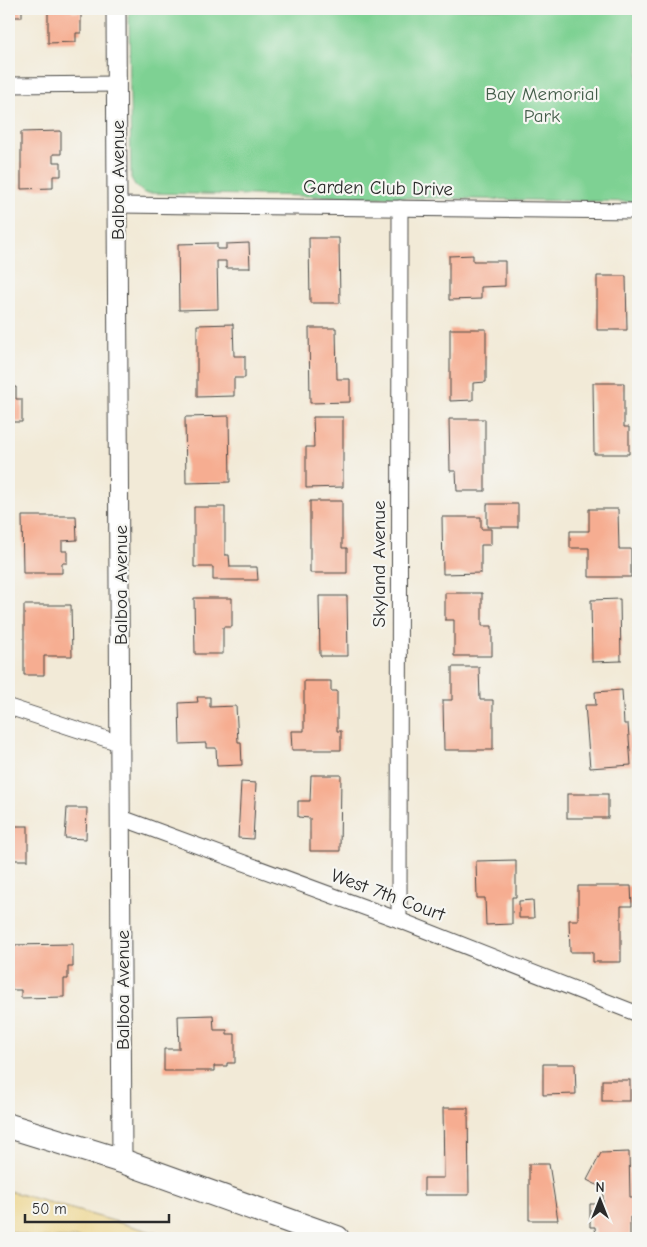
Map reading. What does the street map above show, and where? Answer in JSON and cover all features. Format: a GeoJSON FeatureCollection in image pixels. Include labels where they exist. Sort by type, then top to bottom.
{"type":"FeatureCollection","features":[{"type":"Feature","properties":{"kind":"main road"},"geometry":{"type":"LineString","coordinates":[[9,1126],[122,1161],[336,1238]]}},
{"type":"Feature","properties":{"kind":"street","name":"Balboa Avenue"},"geometry":{"type":"LineString","coordinates":[[116,9],[122,744],[122,1161]]}},
{"type":"Feature","properties":{"kind":"street"},"geometry":{"type":"LineString","coordinates":[[9,85],[117,84]]}},
{"type":"Feature","properties":{"kind":"street","name":"Garden Club Drive"},"geometry":{"type":"LineString","coordinates":[[118,205],[638,211]]}},
{"type":"Feature","properties":{"kind":"street","name":"Skyland Avenue"},"geometry":{"type":"LineString","coordinates":[[398,920],[400,208]]}},
{"type":"Feature","properties":{"kind":"street"},"geometry":{"type":"LineString","coordinates":[[9,707],[122,744]]}},
{"type":"Feature","properties":{"kind":"street","name":"West 7th Court"},"geometry":{"type":"LineString","coordinates":[[122,818],[398,920],[638,1014]]}},
{"type":"Feature","properties":{"kind":"green space","name":"Bay Memorial Park"},"geometry":{"type":"Polygon","coordinates":[[[129,9],[638,9],[638,202],[144,193],[135,185],[131,178],[129,9]]]}},
{"type":"Feature","properties":{"kind":"sand"},"geometry":{"type":"Polygon","coordinates":[[[9,1191],[173,1238],[36,1238],[9,1231],[9,1191]]]}},
{"type":"Feature","properties":{"kind":"building"},"geometry":{"type":"Polygon","coordinates":[[[9,9],[22,9],[22,17],[9,17],[9,9]]]}},
{"type":"Feature","properties":{"kind":"building"},"geometry":{"type":"Polygon","coordinates":[[[48,9],[72,9],[72,12],[81,12],[81,33],[76,33],[76,42],[48,43],[48,9]]]}},
{"type":"Feature","properties":{"kind":"building"},"geometry":{"type":"Polygon","coordinates":[[[61,131],[61,154],[53,154],[53,162],[61,162],[61,176],[53,176],[53,188],[21,189],[21,132],[61,131]]]}},
{"type":"Feature","properties":{"kind":"building"},"geometry":{"type":"Polygon","coordinates":[[[309,238],[339,238],[340,303],[310,303],[309,238]]]}},
{"type":"Feature","properties":{"kind":"building"},"geometry":{"type":"Polygon","coordinates":[[[217,243],[217,249],[226,249],[226,244],[249,243],[250,268],[226,268],[226,261],[217,261],[218,309],[179,310],[178,244],[217,243]]]}},
{"type":"Feature","properties":{"kind":"building"},"geometry":{"type":"Polygon","coordinates":[[[473,255],[473,261],[505,261],[505,286],[481,287],[481,299],[449,300],[449,256],[473,255]]]}},
{"type":"Feature","properties":{"kind":"building"},"geometry":{"type":"Polygon","coordinates":[[[9,272],[11,272],[11,288],[9,288],[9,272]]]}},
{"type":"Feature","properties":{"kind":"building"},"geometry":{"type":"Polygon","coordinates":[[[597,276],[626,276],[627,330],[597,330],[597,276]]]}},
{"type":"Feature","properties":{"kind":"building"},"geometry":{"type":"Polygon","coordinates":[[[233,324],[234,356],[245,356],[245,378],[234,378],[234,396],[197,397],[197,325],[233,324]]]}},
{"type":"Feature","properties":{"kind":"building"},"geometry":{"type":"Polygon","coordinates":[[[309,328],[336,328],[337,379],[350,379],[350,402],[310,403],[309,328]]]}},
{"type":"Feature","properties":{"kind":"building"},"geometry":{"type":"Polygon","coordinates":[[[450,329],[486,329],[486,382],[473,383],[473,400],[450,401],[450,329]]]}},
{"type":"Feature","properties":{"kind":"building"},"geometry":{"type":"Polygon","coordinates":[[[593,383],[624,383],[624,427],[629,427],[629,454],[594,454],[593,383]]]}},
{"type":"Feature","properties":{"kind":"building"},"geometry":{"type":"Polygon","coordinates":[[[9,387],[16,387],[16,399],[22,399],[22,422],[9,422],[9,387]]]}},
{"type":"Feature","properties":{"kind":"building"},"geometry":{"type":"Polygon","coordinates":[[[229,416],[230,482],[186,483],[185,417],[229,416]]]}},
{"type":"Feature","properties":{"kind":"building"},"geometry":{"type":"Polygon","coordinates":[[[313,417],[343,417],[343,487],[306,488],[306,447],[314,447],[313,417]]]}},
{"type":"Feature","properties":{"kind":"building"},"geometry":{"type":"Polygon","coordinates":[[[449,419],[485,419],[485,491],[457,491],[456,471],[450,471],[449,419]]]}},
{"type":"Feature","properties":{"kind":"building"},"geometry":{"type":"Polygon","coordinates":[[[310,501],[342,501],[342,548],[347,548],[347,573],[310,573],[310,501]]]}},
{"type":"Feature","properties":{"kind":"building"},"geometry":{"type":"Polygon","coordinates":[[[487,504],[518,504],[518,527],[487,527],[487,504]]]}},
{"type":"Feature","properties":{"kind":"building"},"geometry":{"type":"Polygon","coordinates":[[[194,507],[225,507],[225,555],[229,555],[230,567],[257,567],[258,580],[213,580],[213,567],[194,567],[194,507]]]}},
{"type":"Feature","properties":{"kind":"building"},"geometry":{"type":"Polygon","coordinates":[[[589,509],[618,509],[619,549],[631,549],[631,577],[589,577],[589,548],[570,548],[570,531],[589,531],[589,509]]]}},
{"type":"Feature","properties":{"kind":"building"},"geometry":{"type":"Polygon","coordinates":[[[22,516],[76,516],[77,540],[62,541],[62,551],[67,551],[67,563],[62,563],[62,573],[23,573],[22,516]]]}},
{"type":"Feature","properties":{"kind":"building"},"geometry":{"type":"Polygon","coordinates":[[[442,517],[481,517],[481,529],[491,529],[491,545],[481,545],[481,573],[443,574],[442,517]]]}},
{"type":"Feature","properties":{"kind":"building"},"geometry":{"type":"Polygon","coordinates":[[[445,593],[482,593],[482,626],[492,626],[492,656],[454,656],[454,620],[445,620],[445,593]]]}},
{"type":"Feature","properties":{"kind":"building"},"geometry":{"type":"Polygon","coordinates":[[[319,596],[347,596],[348,656],[320,656],[319,596]]]}},
{"type":"Feature","properties":{"kind":"building"},"geometry":{"type":"Polygon","coordinates":[[[194,598],[232,598],[232,627],[223,627],[223,654],[195,654],[194,598]]]}},
{"type":"Feature","properties":{"kind":"building"},"geometry":{"type":"Polygon","coordinates":[[[620,599],[621,661],[592,662],[591,600],[620,599]]]}},
{"type":"Feature","properties":{"kind":"building"},"geometry":{"type":"Polygon","coordinates":[[[24,605],[71,605],[72,656],[44,656],[44,675],[24,675],[24,605]]]}},
{"type":"Feature","properties":{"kind":"building"},"geometry":{"type":"Polygon","coordinates":[[[452,667],[479,667],[480,700],[493,700],[493,750],[444,750],[443,700],[452,700],[452,667]]]}},
{"type":"Feature","properties":{"kind":"building"},"geometry":{"type":"Polygon","coordinates":[[[304,681],[331,681],[331,691],[337,691],[337,731],[341,731],[341,750],[292,750],[291,731],[304,731],[304,681]]]}},
{"type":"Feature","properties":{"kind":"building"},"geometry":{"type":"Polygon","coordinates":[[[622,690],[624,724],[628,724],[631,765],[590,768],[585,705],[596,705],[595,692],[622,690]]]}},
{"type":"Feature","properties":{"kind":"building"},"geometry":{"type":"Polygon","coordinates":[[[197,697],[210,697],[210,707],[236,706],[238,742],[241,742],[242,765],[217,766],[216,748],[206,748],[206,743],[180,744],[179,703],[198,702],[197,697]]]}},
{"type":"Feature","properties":{"kind":"building"},"geometry":{"type":"Polygon","coordinates":[[[311,775],[341,775],[340,851],[310,851],[310,818],[298,817],[298,801],[310,801],[311,775]]]}},
{"type":"Feature","properties":{"kind":"building"},"geometry":{"type":"Polygon","coordinates":[[[241,782],[256,783],[253,839],[238,838],[241,782]]]}},
{"type":"Feature","properties":{"kind":"building"},"geometry":{"type":"Polygon","coordinates":[[[567,794],[608,794],[608,818],[567,818],[567,794]]]}},
{"type":"Feature","properties":{"kind":"building"},"geometry":{"type":"Polygon","coordinates":[[[67,808],[87,808],[86,839],[65,838],[67,808]]]}},
{"type":"Feature","properties":{"kind":"building"},"geometry":{"type":"Polygon","coordinates":[[[9,826],[28,826],[28,860],[9,860],[9,826]]]}},
{"type":"Feature","properties":{"kind":"building"},"geometry":{"type":"Polygon","coordinates":[[[516,860],[516,897],[512,897],[512,924],[486,925],[485,898],[477,898],[476,861],[516,860]]]}},
{"type":"Feature","properties":{"kind":"building"},"geometry":{"type":"Polygon","coordinates":[[[578,886],[631,886],[632,906],[621,906],[621,962],[593,962],[593,952],[570,952],[569,920],[578,920],[578,886]]]}},
{"type":"Feature","properties":{"kind":"building"},"geometry":{"type":"Polygon","coordinates":[[[533,900],[534,918],[519,918],[519,901],[533,900]]]}},
{"type":"Feature","properties":{"kind":"building"},"geometry":{"type":"Polygon","coordinates":[[[73,944],[73,967],[68,967],[68,979],[64,979],[64,997],[21,998],[21,990],[9,990],[9,945],[73,944]]]}},
{"type":"Feature","properties":{"kind":"building"},"geometry":{"type":"Polygon","coordinates":[[[213,1015],[214,1030],[227,1030],[227,1034],[235,1034],[235,1063],[227,1063],[227,1066],[214,1066],[214,1071],[164,1071],[164,1049],[179,1049],[178,1016],[213,1015]]]}},
{"type":"Feature","properties":{"kind":"building"},"geometry":{"type":"Polygon","coordinates":[[[543,1064],[575,1064],[576,1094],[543,1095],[543,1064]]]}},
{"type":"Feature","properties":{"kind":"building"},"geometry":{"type":"Polygon","coordinates":[[[602,1080],[630,1080],[630,1101],[602,1101],[602,1080]]]}},
{"type":"Feature","properties":{"kind":"building"},"geometry":{"type":"Polygon","coordinates":[[[443,1108],[468,1108],[469,1195],[424,1195],[424,1178],[444,1178],[443,1108]]]}},
{"type":"Feature","properties":{"kind":"building"},"geometry":{"type":"Polygon","coordinates":[[[629,1152],[630,1197],[636,1197],[636,1217],[630,1217],[630,1238],[596,1238],[595,1227],[590,1227],[590,1204],[603,1204],[603,1188],[587,1180],[601,1153],[629,1152]]]}},
{"type":"Feature","properties":{"kind":"building"},"geometry":{"type":"Polygon","coordinates":[[[529,1164],[549,1164],[558,1220],[529,1220],[529,1164]]]}}]}
